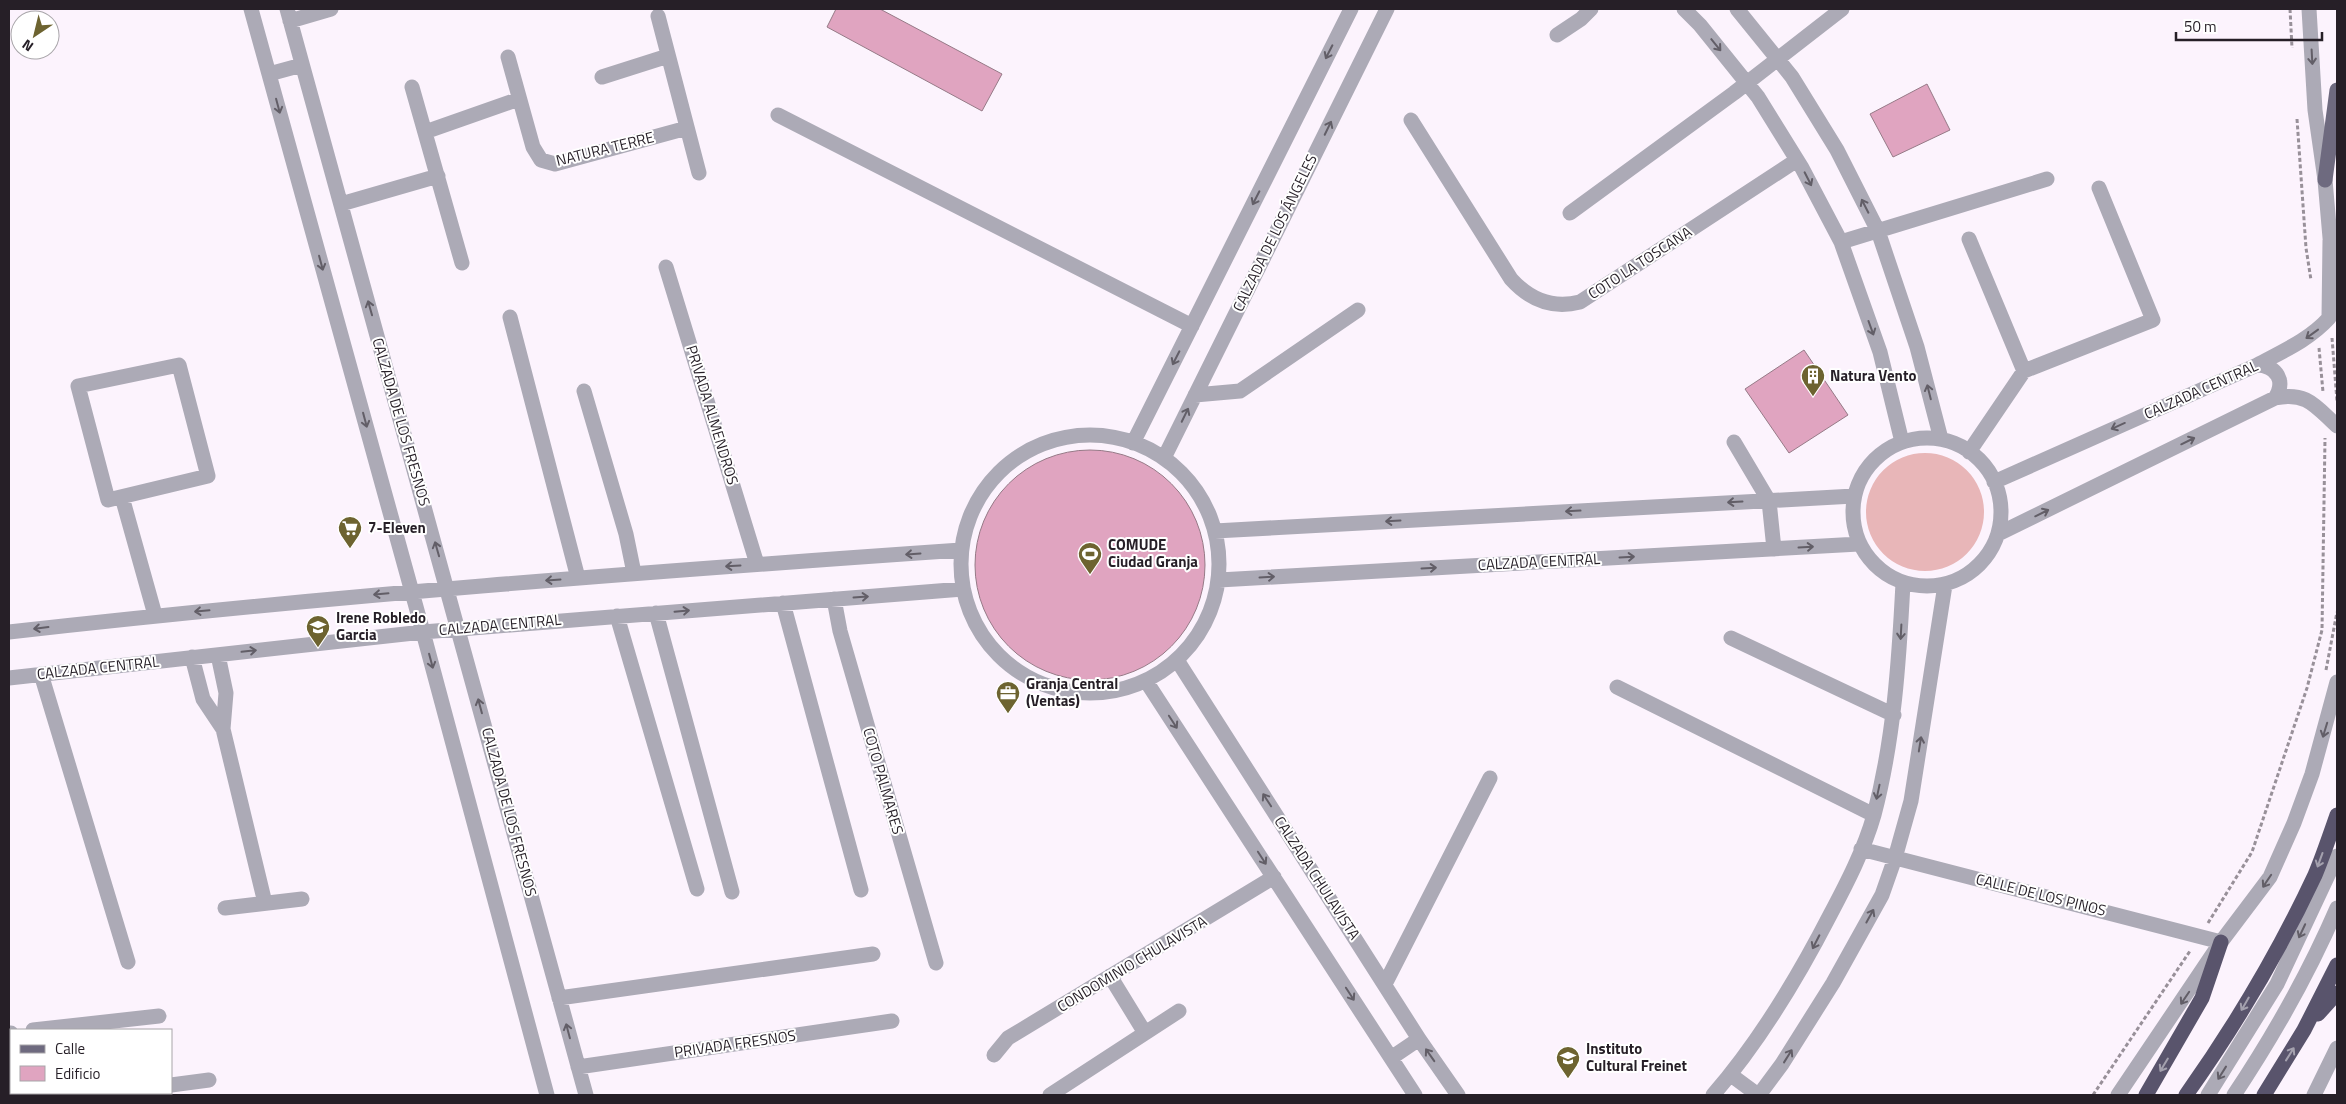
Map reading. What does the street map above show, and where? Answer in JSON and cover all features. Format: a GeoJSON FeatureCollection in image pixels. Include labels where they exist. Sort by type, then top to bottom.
{"type":"FeatureCollection","features":[{"type":"Feature","properties":{"kind":"highway"},"geometry":{"type":"LineString","coordinates":[[2186,1095],[2217,1051],[2269,963],[2315,874],[2337,815]]}},
{"type":"Feature","properties":{"kind":"highway"},"geometry":{"type":"LineString","coordinates":[[2146,1095],[2202,998],[2221,942]]}},
{"type":"Feature","properties":{"kind":"highway"},"geometry":{"type":"LineString","coordinates":[[2264,1095],[2304,1030],[2337,965]]}},
{"type":"Feature","properties":{"kind":"highway"},"geometry":{"type":"LineString","coordinates":[[2304,1030],[2337,994]]}},
{"type":"Feature","properties":{"kind":"main road"},"geometry":{"type":"LineString","coordinates":[[2325,180],[2337,90]]}},
{"type":"Feature","properties":{"kind":"street"},"geometry":{"type":"LineString","coordinates":[[251,9],[412,591],[547,1095]]}},
{"type":"Feature","properties":{"kind":"street"},"geometry":{"type":"LineString","coordinates":[[289,15],[331,9]]}},
{"type":"Feature","properties":{"kind":"street"},"geometry":{"type":"LineString","coordinates":[[1133,443],[1351,9]]}},
{"type":"Feature","properties":{"kind":"street","name":"CALZADA DE LOS ÁNGELES"},"geometry":{"type":"LineString","coordinates":[[1164,458],[1387,9]]}},
{"type":"Feature","properties":{"kind":"street"},"geometry":{"type":"LineString","coordinates":[[1557,35],[1581,19],[1591,9]]}},
{"type":"Feature","properties":{"kind":"street"},"geometry":{"type":"LineString","coordinates":[[1684,9],[1747,83],[1797,160],[1841,242],[1880,352],[1902,442]]}},
{"type":"Feature","properties":{"kind":"street"},"geometry":{"type":"LineString","coordinates":[[1737,9],[1792,77],[1837,150],[1878,231],[1917,346],[1941,439]]}},
{"type":"Feature","properties":{"kind":"street"},"geometry":{"type":"LineString","coordinates":[[1570,213],[1778,60],[1842,9]]}},
{"type":"Feature","properties":{"kind":"street"},"geometry":{"type":"LineString","coordinates":[[2309,9],[2315,110],[2325,180],[2330,240],[2337,283]]}},
{"type":"Feature","properties":{"kind":"street","name":"CALZADA DE LOS FRESNOS"},"geometry":{"type":"LineString","coordinates":[[289,15],[586,1095]]}},
{"type":"Feature","properties":{"kind":"street"},"geometry":{"type":"LineString","coordinates":[[658,16],[699,173]]}},
{"type":"Feature","properties":{"kind":"street"},"geometry":{"type":"LineString","coordinates":[[602,77],[668,56]]}},
{"type":"Feature","properties":{"kind":"street","name":"NATURA TERRE"},"geometry":{"type":"LineString","coordinates":[[508,57],[533,147],[541,160],[555,164],[687,128]]}},
{"type":"Feature","properties":{"kind":"street"},"geometry":{"type":"LineString","coordinates":[[269,74],[302,65]]}},
{"type":"Feature","properties":{"kind":"street"},"geometry":{"type":"LineString","coordinates":[[412,88],[462,263]]}},
{"type":"Feature","properties":{"kind":"street"},"geometry":{"type":"LineString","coordinates":[[425,132],[519,99]]}},
{"type":"Feature","properties":{"kind":"street"},"geometry":{"type":"LineString","coordinates":[[778,115],[1192,326]]}},
{"type":"Feature","properties":{"kind":"street","name":"COTO LA TOSCANA"},"geometry":{"type":"LineString","coordinates":[[1411,120],[1511,280],[1527,295],[1553,305],[1566,306],[1580,302],[1797,160]]}},
{"type":"Feature","properties":{"kind":"street"},"geometry":{"type":"LineString","coordinates":[[341,204],[438,176]]}},
{"type":"Feature","properties":{"kind":"street"},"geometry":{"type":"LineString","coordinates":[[1841,242],[2046,178]]}},
{"type":"Feature","properties":{"kind":"street"},"geometry":{"type":"LineString","coordinates":[[1969,452],[2024,371],[2153,320],[2099,188]]}},
{"type":"Feature","properties":{"kind":"street"},"geometry":{"type":"LineString","coordinates":[[1970,239],[2024,371]]}},
{"type":"Feature","properties":{"kind":"street","name":"CALZADA CENTRAL"},"geometry":{"type":"LineString","coordinates":[[1994,482],[2257,365],[2297,344],[2318,330],[2329,318],[2330,240]]}},
{"type":"Feature","properties":{"kind":"street","name":"PRIVADA ALMENDROS"},"geometry":{"type":"LineString","coordinates":[[666,267],[757,564]]}},
{"type":"Feature","properties":{"kind":"street"},"geometry":{"type":"LineString","coordinates":[[1196,395],[1240,391],[1358,310]]}},
{"type":"Feature","properties":{"kind":"street"},"geometry":{"type":"LineString","coordinates":[[510,317],[578,578]]}},
{"type":"Feature","properties":{"kind":"street"},"geometry":{"type":"LineString","coordinates":[[179,365],[208,476],[122,497],[108,500],[78,386],[179,365]]}},
{"type":"Feature","properties":{"kind":"street"},"geometry":{"type":"LineString","coordinates":[[2257,365],[2273,369],[2279,375],[2280,391],[2275,398]]}},
{"type":"Feature","properties":{"kind":"street"},"geometry":{"type":"LineString","coordinates":[[584,391],[626,534],[634,573]]}},
{"type":"Feature","properties":{"kind":"street"},"geometry":{"type":"LineString","coordinates":[[1998,534],[2275,398],[2294,396],[2306,399],[2337,426]]}},
{"type":"Feature","properties":{"kind":"street"},"geometry":{"type":"LineString","coordinates":[[1101,436],[1133,443],[1164,458],[1196,490],[1207,510],[1215,531],[1219,555],[1218,580],[1214,602],[1205,624],[1193,643],[1177,660],[1146,681],[1113,691],[1096,693],[1070,692],[1044,685],[1021,673],[1000,657],[983,637],[971,614],[963,589],[961,550],[969,518],[985,489],[1007,464],[1036,447],[1067,437],[1101,436]]}},
{"type":"Feature","properties":{"kind":"street"},"geometry":{"type":"LineString","coordinates":[[1921,438],[1941,439],[1969,452],[1984,465],[1994,482],[2000,499],[2001,516],[1998,534],[1987,557],[1968,574],[1945,585],[1924,587],[1904,583],[1886,574],[1875,565],[1860,544],[1853,520],[1854,496],[1863,473],[1880,454],[1902,442],[1921,438]]}},
{"type":"Feature","properties":{"kind":"street"},"geometry":{"type":"LineString","coordinates":[[1734,442],[1769,501],[1774,549]]}},
{"type":"Feature","properties":{"kind":"street"},"geometry":{"type":"LineString","coordinates":[[1215,531],[1854,496]]}},
{"type":"Feature","properties":{"kind":"street"},"geometry":{"type":"LineString","coordinates":[[122,497],[155,615]]}},
{"type":"Feature","properties":{"kind":"street","name":"CALZADA CENTRAL"},"geometry":{"type":"LineString","coordinates":[[1218,580],[1860,544]]}},
{"type":"Feature","properties":{"kind":"street"},"geometry":{"type":"LineString","coordinates":[[9,632],[155,615],[412,591],[961,550]]}},
{"type":"Feature","properties":{"kind":"street"},"geometry":{"type":"LineString","coordinates":[[1713,1095],[1731,1075],[1804,965],[1849,879],[1874,815],[1894,715],[1904,583]]}},
{"type":"Feature","properties":{"kind":"street"},"geometry":{"type":"LineString","coordinates":[[1731,1075],[1759,1095],[1782,1064],[1833,983],[1882,895],[1895,858],[1911,800],[1945,585]]}},
{"type":"Feature","properties":{"kind":"street","name":"CALZADA CENTRAL"},"geometry":{"type":"LineString","coordinates":[[9,678],[423,632],[963,589]]}},
{"type":"Feature","properties":{"kind":"street","name":"COTO PALMARES"},"geometry":{"type":"LineString","coordinates":[[834,599],[840,631],[936,963]]}},
{"type":"Feature","properties":{"kind":"street"},"geometry":{"type":"LineString","coordinates":[[783,603],[861,890]]}},
{"type":"Feature","properties":{"kind":"street"},"geometry":{"type":"LineString","coordinates":[[656,613],[732,892]]}},
{"type":"Feature","properties":{"kind":"street"},"geometry":{"type":"LineString","coordinates":[[617,616],[697,889]]}},
{"type":"Feature","properties":{"kind":"street"},"geometry":{"type":"LineString","coordinates":[[1731,638],[1894,715]]}},
{"type":"Feature","properties":{"kind":"street"},"geometry":{"type":"LineString","coordinates":[[218,655],[226,693],[223,729],[265,903]]}},
{"type":"Feature","properties":{"kind":"street"},"geometry":{"type":"LineString","coordinates":[[192,657],[203,699],[223,729]]}},
{"type":"Feature","properties":{"kind":"street","name":"CALZADA CHULAVISTA"},"geometry":{"type":"LineString","coordinates":[[1177,660],[1419,1039],[1458,1095]]}},
{"type":"Feature","properties":{"kind":"street"},"geometry":{"type":"LineString","coordinates":[[41,674],[128,962]]}},
{"type":"Feature","properties":{"kind":"street"},"geometry":{"type":"LineString","coordinates":[[2118,1095],[2221,942],[2270,877],[2290,832],[2312,774],[2331,680]]}},
{"type":"Feature","properties":{"kind":"street"},"geometry":{"type":"LineString","coordinates":[[1146,681],[1416,1095]]}},
{"type":"Feature","properties":{"kind":"street"},"geometry":{"type":"LineString","coordinates":[[1617,687],[1874,815]]}},
{"type":"Feature","properties":{"kind":"street"},"geometry":{"type":"LineString","coordinates":[[1385,984],[1490,778]]}},
{"type":"Feature","properties":{"kind":"street","name":"CALLE DE LOS PINOS"},"geometry":{"type":"LineString","coordinates":[[1861,849],[2221,942]]}},
{"type":"Feature","properties":{"kind":"street"},"geometry":{"type":"LineString","coordinates":[[2208,1095],[2277,984],[2337,856]]}},
{"type":"Feature","properties":{"kind":"street","name":"CONDOMINIO CHULAVISTA"},"geometry":{"type":"LineString","coordinates":[[994,1055],[1008,1038],[1274,877]]}},
{"type":"Feature","properties":{"kind":"street"},"geometry":{"type":"LineString","coordinates":[[225,908],[302,899]]}},
{"type":"Feature","properties":{"kind":"street"},"geometry":{"type":"LineString","coordinates":[[2234,1095],[2276,1032],[2324,939],[2337,908]]}},
{"type":"Feature","properties":{"kind":"street"},"geometry":{"type":"LineString","coordinates":[[559,998],[873,954]]}},
{"type":"Feature","properties":{"kind":"street"},"geometry":{"type":"LineString","coordinates":[[1110,976],[1144,1033]]}},
{"type":"Feature","properties":{"kind":"street"},"geometry":{"type":"LineString","coordinates":[[1050,1095],[1179,1011]]}},
{"type":"Feature","properties":{"kind":"street"},"geometry":{"type":"LineString","coordinates":[[42,1029],[160,1016]]}},
{"type":"Feature","properties":{"kind":"street","name":"PRIVADA FRESNOS"},"geometry":{"type":"LineString","coordinates":[[578,1066],[892,1021]]}},
{"type":"Feature","properties":{"kind":"street"},"geometry":{"type":"LineString","coordinates":[[1391,1058],[1419,1039]]}},
{"type":"Feature","properties":{"kind":"street"},"geometry":{"type":"LineString","coordinates":[[2314,1095],[2337,1048]]}},
{"type":"Feature","properties":{"kind":"street"},"geometry":{"type":"LineString","coordinates":[[172,1085],[209,1080]]}},
{"type":"Feature","properties":{"kind":"path"},"geometry":{"type":"LineString","coordinates":[[2290,9],[2292,52]]}},
{"type":"Feature","properties":{"kind":"path"},"geometry":{"type":"LineString","coordinates":[[2297,111],[2306,248],[2312,284]]}},
{"type":"Feature","properties":{"kind":"path"},"geometry":{"type":"LineString","coordinates":[[2093,1095],[2200,936],[2252,852],[2307,688],[2322,630],[2325,415],[2318,330]]}},
{"type":"Feature","properties":{"kind":"path"},"geometry":{"type":"LineString","coordinates":[[2331,680],[2337,612]]}},
{"type":"Feature","properties":{"kind":"shaded area"},"geometry":{"type":"Polygon","coordinates":[[[1925,453],[1948,457],[1967,470],[1980,489],[1984,512],[1980,535],[1967,554],[1948,567],[1925,571],[1902,567],[1883,554],[1870,535],[1866,512],[1870,489],[1883,470],[1902,457],[1925,453]]]}},
{"type":"Feature","properties":{"kind":"building"},"geometry":{"type":"Polygon","coordinates":[[[836,9],[880,9],[1002,74],[982,111],[827,27],[836,9]]]}},
{"type":"Feature","properties":{"kind":"building"},"geometry":{"type":"Polygon","coordinates":[[[1927,84],[1950,130],[1893,157],[1870,114],[1927,84]]]}},
{"type":"Feature","properties":{"kind":"building","name":"Natura Vento"},"geometry":{"type":"Polygon","coordinates":[[[1804,350],[1848,415],[1789,453],[1745,389],[1804,350]]]}},
{"type":"Feature","properties":{"kind":"building","name":"COMUDE Ciudad Granja"},"geometry":{"type":"Polygon","coordinates":[[[1090,450],[1112,452],[1134,459],[1154,469],[1179,492],[1186,501],[1200,532],[1205,565],[1203,587],[1196,609],[1186,629],[1163,654],[1154,661],[1123,675],[1090,680],[1068,678],[1046,671],[1026,661],[1001,638],[994,629],[980,598],[975,565],[977,543],[984,521],[994,501],[1017,476],[1026,469],[1057,455],[1090,450]]]}},
{"type":"Feature","properties":{"kind":"place","name":"Natura Vento"},"geometry":{"type":"Point","coordinates":[1813,397]}},
{"type":"Feature","properties":{"kind":"place","name":"7-Eleven"},"geometry":{"type":"Point","coordinates":[350,549]}},
{"type":"Feature","properties":{"kind":"place","name":"COMUDE Ciudad Granja"},"geometry":{"type":"Point","coordinates":[1090,575]}},
{"type":"Feature","properties":{"kind":"place","name":"Irene Robledo Garcia"},"geometry":{"type":"Point","coordinates":[318,648]}},
{"type":"Feature","properties":{"kind":"place","name":"Granja Central (Ventas)"},"geometry":{"type":"Point","coordinates":[1008,714]}},
{"type":"Feature","properties":{"kind":"place","name":"Instituto Cultural Freinet"},"geometry":{"type":"Point","coordinates":[1568,1079]}}]}
